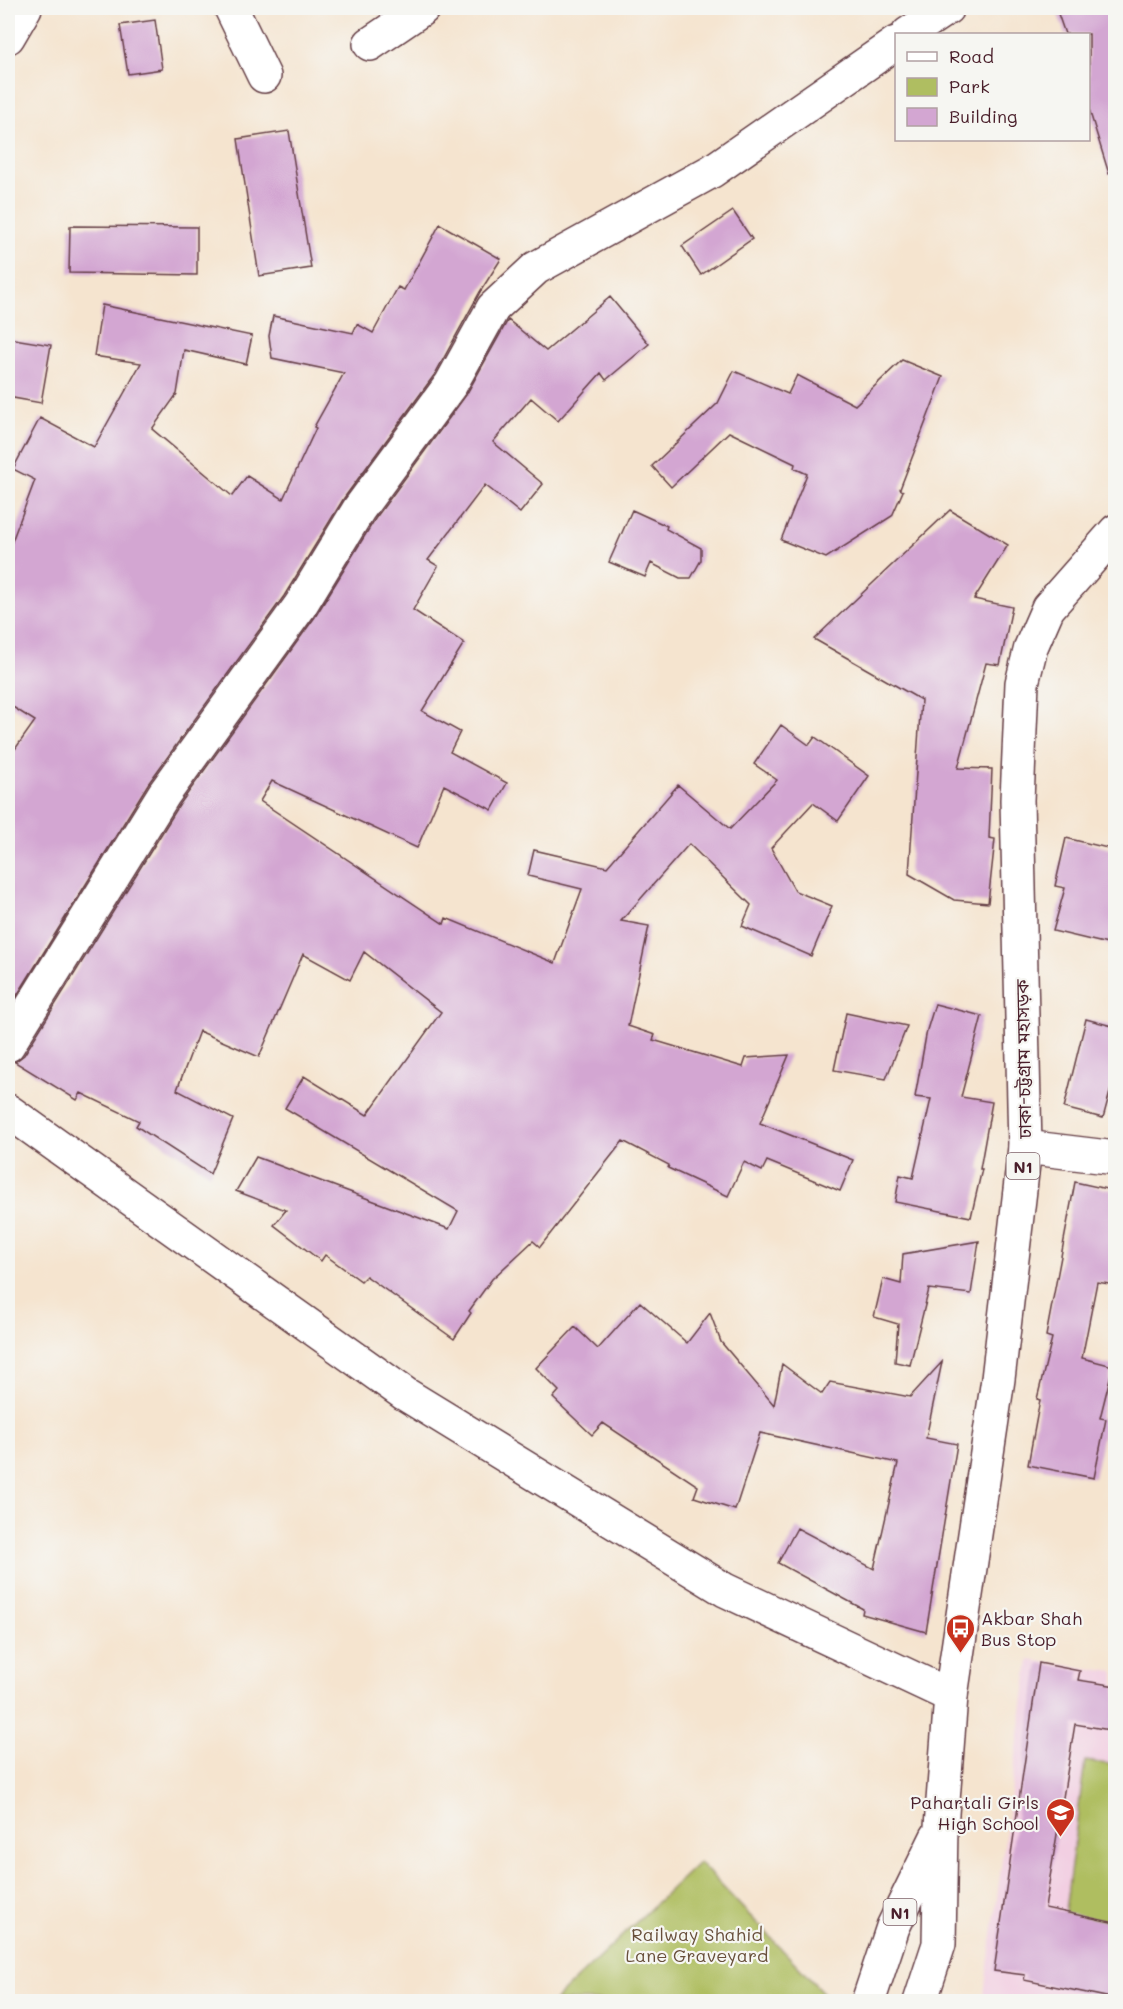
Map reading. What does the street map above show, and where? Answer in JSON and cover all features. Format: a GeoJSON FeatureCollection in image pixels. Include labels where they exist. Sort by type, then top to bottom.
{"type":"FeatureCollection","features":[{"type":"Feature","properties":{"kind":"main road"},"geometry":{"type":"LineString","coordinates":[[8,38],[25,8]]}},
{"type":"Feature","properties":{"kind":"main road"},"geometry":{"type":"LineString","coordinates":[[231,8],[264,76]]}},
{"type":"Feature","properties":{"kind":"main road"},"geometry":{"type":"LineString","coordinates":[[370,44],[423,8]]}},
{"type":"Feature","properties":{"kind":"main road"},"geometry":{"type":"LineString","coordinates":[[910,33],[947,8]]}},
{"type":"Feature","properties":{"kind":"main road"},"geometry":{"type":"LineString","coordinates":[[8,1045],[164,794],[300,606],[359,509],[451,384],[493,308],[536,268],[712,171],[895,44]]}},
{"type":"Feature","properties":{"kind":"main road","name":"ঢাকা-চট্টগ্রাম মহাসড়ক"},"geometry":{"type":"LineString","coordinates":[[920,2001],[939,1944],[941,1827],[951,1696],[998,1379],[1025,1147],[1017,800],[1022,683],[1031,647],[1048,608],[1116,531]]}},
{"type":"Feature","properties":{"kind":"main road"},"geometry":{"type":"LineString","coordinates":[[8,1111],[405,1394],[725,1590],[951,1696]]}},
{"type":"Feature","properties":{"kind":"main road"},"geometry":{"type":"LineString","coordinates":[[1025,1147],[1116,1158]]}},
{"type":"Feature","properties":{"kind":"main road","name":"ঢাকা-চট্টগ্রাম মহাসড়ক"},"geometry":{"type":"LineString","coordinates":[[868,2001],[893,1928],[941,1827]]}},
{"type":"Feature","properties":{"kind":"shaded area","name":"Pahartali Girls High School"},"geometry":{"type":"Polygon","coordinates":[[[1029,1660],[1115,1672],[1115,2001],[983,2002],[1029,1660]]]}},
{"type":"Feature","properties":{"kind":"green space"},"geometry":{"type":"Polygon","coordinates":[[[1085,1761],[1115,1765],[1115,1963],[1059,1955],[1085,1761]]]}},
{"type":"Feature","properties":{"kind":"green space","name":"Railway Shahid Lane Graveyard"},"geometry":{"type":"Polygon","coordinates":[[[699,1862],[831,2001],[554,2001],[699,1862]]]}},
{"type":"Feature","properties":{"kind":"building"},"geometry":{"type":"Polygon","coordinates":[[[1056,8],[1116,8],[1116,173],[1109,174],[1090,112],[1090,33],[1065,33],[1056,8]]]}},
{"type":"Feature","properties":{"kind":"building"},"geometry":{"type":"Polygon","coordinates":[[[155,20],[162,69],[128,74],[120,25],[155,20]]]}},
{"type":"Feature","properties":{"kind":"building"},"geometry":{"type":"Polygon","coordinates":[[[289,131],[311,268],[259,276],[238,139],[289,131]]]}},
{"type":"Feature","properties":{"kind":"building"},"geometry":{"type":"Polygon","coordinates":[[[733,211],[752,239],[701,275],[682,246],[733,211]]]}},
{"type":"Feature","properties":{"kind":"building"},"geometry":{"type":"Polygon","coordinates":[[[440,224],[501,259],[435,374],[344,498],[284,596],[148,784],[8,1010],[8,759],[35,721],[8,704],[8,552],[35,480],[13,469],[40,418],[94,447],[141,363],[94,356],[102,305],[252,336],[246,364],[184,350],[177,394],[152,429],[232,496],[247,476],[283,499],[316,428],[314,427],[344,373],[272,358],[269,336],[273,316],[353,333],[357,324],[373,333],[398,287],[404,290],[440,224]]]}},
{"type":"Feature","properties":{"kind":"building"},"geometry":{"type":"Polygon","coordinates":[[[70,226],[197,227],[197,275],[69,273],[70,226]]]}},
{"type":"Feature","properties":{"kind":"building"},"geometry":{"type":"Polygon","coordinates":[[[610,297],[649,344],[606,380],[601,373],[558,421],[531,398],[493,442],[543,484],[520,513],[485,485],[428,560],[438,566],[413,610],[464,643],[422,711],[460,732],[450,752],[507,783],[492,810],[444,785],[417,848],[272,781],[260,801],[444,924],[446,918],[555,963],[582,889],[528,876],[534,850],[607,867],[678,785],[730,829],[777,780],[754,764],[781,725],[809,745],[815,737],[869,776],[838,821],[813,803],[771,848],[795,891],[832,906],[811,956],[742,926],[751,905],[689,844],[621,921],[649,926],[628,1026],[655,1035],[653,1040],[743,1067],[746,1058],[789,1055],[760,1123],[853,1160],[840,1191],[767,1161],[762,1171],[744,1162],[728,1196],[668,1168],[669,1165],[623,1141],[540,1247],[533,1241],[492,1279],[469,1311],[471,1313],[454,1339],[366,1276],[361,1281],[325,1255],[321,1261],[274,1225],[286,1210],[236,1191],[256,1157],[449,1229],[458,1211],[285,1108],[304,1076],[367,1115],[441,1012],[364,952],[350,980],[303,954],[259,1057],[199,1031],[177,1090],[233,1119],[210,1174],[136,1126],[139,1121],[81,1093],[77,1100],[15,1062],[24,1055],[180,804],[315,617],[375,519],[466,395],[508,320],[546,351],[610,297]]]}},
{"type":"Feature","properties":{"kind":"building"},"geometry":{"type":"Polygon","coordinates":[[[8,338],[51,345],[41,403],[8,397],[8,338]]]}},
{"type":"Feature","properties":{"kind":"building"},"geometry":{"type":"Polygon","coordinates":[[[902,360],[943,377],[900,489],[903,491],[892,516],[826,558],[781,540],[807,474],[794,468],[795,464],[729,432],[671,487],[652,466],[718,403],[734,371],[788,394],[797,375],[855,405],[902,360]]]}},
{"type":"Feature","properties":{"kind":"building"},"geometry":{"type":"Polygon","coordinates":[[[632,510],[667,526],[666,529],[701,548],[701,560],[691,578],[680,578],[651,563],[645,577],[609,562],[632,510]]]}},
{"type":"Feature","properties":{"kind":"building"},"geometry":{"type":"Polygon","coordinates":[[[950,510],[1008,545],[974,599],[1012,607],[1000,665],[986,663],[958,768],[992,769],[989,838],[995,839],[988,903],[954,900],[909,874],[921,700],[814,639],[950,510]]]}},
{"type":"Feature","properties":{"kind":"building"},"geometry":{"type":"Polygon","coordinates":[[[1066,838],[1116,850],[1116,946],[1053,931],[1065,888],[1055,886],[1066,838]]]}},
{"type":"Feature","properties":{"kind":"building"},"geometry":{"type":"Polygon","coordinates":[[[935,1004],[982,1016],[961,1097],[992,1102],[980,1169],[982,1169],[971,1217],[895,1202],[900,1175],[913,1178],[931,1099],[915,1097],[927,1030],[935,1004]]]}},
{"type":"Feature","properties":{"kind":"building"},"geometry":{"type":"Polygon","coordinates":[[[846,1013],[907,1026],[886,1079],[834,1070],[846,1013]]]}},
{"type":"Feature","properties":{"kind":"building"},"geometry":{"type":"Polygon","coordinates":[[[1086,1019],[1116,1027],[1116,1070],[1103,1118],[1064,1108],[1086,1019]]]}},
{"type":"Feature","properties":{"kind":"building"},"geometry":{"type":"Polygon","coordinates":[[[1075,1182],[1116,1191],[1116,1285],[1097,1282],[1082,1358],[1113,1366],[1100,1418],[1106,1419],[1094,1478],[1028,1465],[1040,1400],[1037,1399],[1052,1338],[1046,1336],[1075,1182]]]}},
{"type":"Feature","properties":{"kind":"building"},"geometry":{"type":"Polygon","coordinates":[[[979,1241],[971,1294],[929,1289],[910,1365],[895,1362],[898,1324],[874,1317],[883,1279],[901,1284],[903,1254],[979,1241]]]}},
{"type":"Feature","properties":{"kind":"building"},"geometry":{"type":"Polygon","coordinates":[[[640,1302],[687,1343],[710,1313],[721,1342],[774,1405],[782,1364],[822,1394],[830,1382],[910,1397],[942,1362],[926,1438],[957,1444],[926,1632],[862,1614],[863,1609],[778,1563],[797,1528],[874,1569],[898,1463],[760,1433],[735,1510],[694,1497],[698,1486],[603,1423],[592,1435],[553,1398],[559,1391],[536,1368],[575,1327],[598,1349],[640,1302]]]}},
{"type":"Feature","properties":{"kind":"building"},"geometry":{"type":"Polygon","coordinates":[[[1039,1663],[1080,1671],[1078,1680],[1116,1686],[1116,1731],[1075,1724],[1045,1908],[1116,1923],[1116,1999],[1024,1980],[1025,1975],[994,1971],[1039,1663]]]}},
{"type":"Feature","properties":{"kind":"place","name":"Akbar Shah Bus Stop"},"geometry":{"type":"Point","coordinates":[960,1654]}},
{"type":"Feature","properties":{"kind":"place","name":"Pahartali Girls High School"},"geometry":{"type":"Point","coordinates":[1060,1838]}}]}
